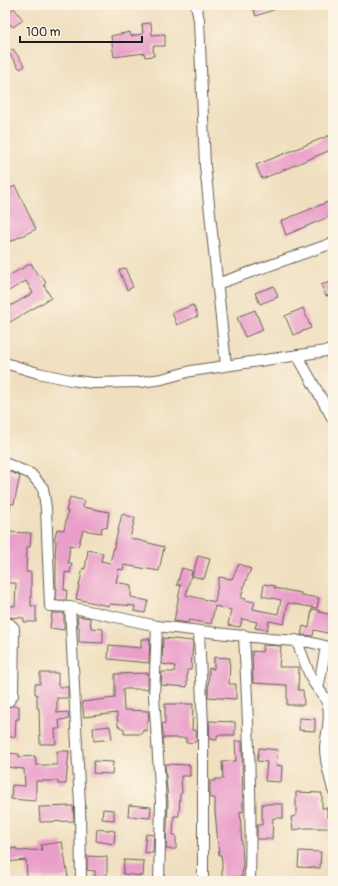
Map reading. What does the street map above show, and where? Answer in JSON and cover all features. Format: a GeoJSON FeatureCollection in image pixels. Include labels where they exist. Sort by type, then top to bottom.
{"type":"FeatureCollection","features":[{"type":"Feature","properties":{"kind":"street"},"geometry":{"type":"LineString","coordinates":[[196,5],[200,34],[205,166],[226,365]]}},
{"type":"Feature","properties":{"kind":"street"},"geometry":{"type":"LineString","coordinates":[[217,284],[333,243]]}},
{"type":"Feature","properties":{"kind":"street"},"geometry":{"type":"LineString","coordinates":[[5,363],[38,374],[92,383],[141,382],[226,365],[333,350]]}},
{"type":"Feature","properties":{"kind":"street"},"geometry":{"type":"LineString","coordinates":[[297,355],[333,419]]}},
{"type":"Feature","properties":{"kind":"street"},"geometry":{"type":"LineString","coordinates":[[5,463],[30,474],[42,488],[46,508],[50,606],[70,607],[157,626],[296,640],[330,648],[318,689]]}},
{"type":"Feature","properties":{"kind":"street"},"geometry":{"type":"LineString","coordinates":[[70,607],[80,805],[81,881]]}},
{"type":"Feature","properties":{"kind":"street"},"geometry":{"type":"LineString","coordinates":[[5,623],[10,624],[14,628],[14,655],[13,695],[9,700],[5,701]]}},
{"type":"Feature","properties":{"kind":"street"},"geometry":{"type":"LineString","coordinates":[[157,626],[154,696],[161,802],[160,881]]}},
{"type":"Feature","properties":{"kind":"street"},"geometry":{"type":"LineString","coordinates":[[199,631],[203,726],[203,881]]}},
{"type":"Feature","properties":{"kind":"street"},"geometry":{"type":"LineString","coordinates":[[244,635],[250,804],[250,881]]}},
{"type":"Feature","properties":{"kind":"street"},"geometry":{"type":"LineString","coordinates":[[296,640],[318,689],[328,705],[330,719],[326,738],[325,757],[333,790]]}},
{"type":"Feature","properties":{"kind":"building"},"geometry":{"type":"Polygon","coordinates":[[[252,5],[284,5],[284,6],[256,16],[252,5]]]}},
{"type":"Feature","properties":{"kind":"building"},"geometry":{"type":"Polygon","coordinates":[[[14,8],[23,20],[13,27],[10,24],[5,27],[5,15],[14,8]]]}},
{"type":"Feature","properties":{"kind":"building"},"geometry":{"type":"Polygon","coordinates":[[[151,23],[152,35],[165,34],[165,46],[153,46],[154,56],[145,57],[144,53],[114,57],[111,36],[130,32],[131,36],[143,34],[142,24],[151,23]]]}},
{"type":"Feature","properties":{"kind":"building"},"geometry":{"type":"Polygon","coordinates":[[[13,49],[25,66],[20,69],[8,52],[13,49]]]}},
{"type":"Feature","properties":{"kind":"building"},"geometry":{"type":"Polygon","coordinates":[[[333,134],[333,149],[262,179],[256,165],[333,134]]]}},
{"type":"Feature","properties":{"kind":"building"},"geometry":{"type":"Polygon","coordinates":[[[15,186],[36,229],[5,244],[5,191],[15,186]]]}},
{"type":"Feature","properties":{"kind":"building"},"geometry":{"type":"Polygon","coordinates":[[[333,200],[333,215],[286,235],[281,221],[333,200]]]}},
{"type":"Feature","properties":{"kind":"building"},"geometry":{"type":"Polygon","coordinates":[[[31,263],[38,276],[41,275],[46,283],[44,285],[51,298],[5,325],[5,309],[33,293],[26,281],[5,293],[5,278],[31,263]]]}},
{"type":"Feature","properties":{"kind":"building"},"geometry":{"type":"Polygon","coordinates":[[[125,268],[133,287],[127,290],[119,270],[125,268]]]}},
{"type":"Feature","properties":{"kind":"building"},"geometry":{"type":"Polygon","coordinates":[[[333,281],[333,294],[326,296],[321,285],[333,281]]]}},
{"type":"Feature","properties":{"kind":"building"},"geometry":{"type":"Polygon","coordinates":[[[274,286],[278,297],[260,304],[255,293],[274,286]]]}},
{"type":"Feature","properties":{"kind":"building"},"geometry":{"type":"Polygon","coordinates":[[[193,305],[198,316],[177,325],[172,313],[193,305]]]}},
{"type":"Feature","properties":{"kind":"building"},"geometry":{"type":"Polygon","coordinates":[[[303,308],[311,328],[293,335],[285,316],[303,308]]]}},
{"type":"Feature","properties":{"kind":"building"},"geometry":{"type":"Polygon","coordinates":[[[255,310],[263,330],[245,337],[237,317],[255,310]]]}},
{"type":"Feature","properties":{"kind":"building"},"geometry":{"type":"Polygon","coordinates":[[[10,472],[20,476],[14,504],[11,503],[8,518],[5,517],[5,492],[10,472]]]}},
{"type":"Feature","properties":{"kind":"building"},"geometry":{"type":"Polygon","coordinates":[[[70,497],[85,501],[83,507],[109,512],[107,528],[102,527],[101,533],[83,530],[78,547],[70,545],[68,563],[72,563],[70,573],[65,572],[64,590],[67,590],[66,600],[56,600],[56,541],[54,540],[57,529],[64,530],[68,511],[66,511],[70,497]]]}},
{"type":"Feature","properties":{"kind":"building"},"geometry":{"type":"Polygon","coordinates":[[[122,514],[135,518],[130,538],[164,547],[159,571],[124,565],[123,570],[119,569],[116,582],[131,585],[131,597],[148,601],[145,613],[134,611],[135,606],[110,604],[109,606],[76,599],[83,568],[85,569],[88,550],[103,553],[101,561],[110,563],[122,514]]]}},
{"type":"Feature","properties":{"kind":"building"},"geometry":{"type":"Polygon","coordinates":[[[5,532],[31,533],[30,547],[27,547],[26,572],[31,572],[31,606],[36,606],[36,622],[24,622],[24,618],[5,617],[5,606],[15,606],[16,583],[7,583],[7,564],[5,564],[5,532]]]}},
{"type":"Feature","properties":{"kind":"building"},"geometry":{"type":"Polygon","coordinates":[[[198,556],[210,559],[204,579],[192,576],[198,556]]]}},
{"type":"Feature","properties":{"kind":"building"},"geometry":{"type":"Polygon","coordinates":[[[239,564],[251,569],[241,598],[255,602],[253,609],[278,614],[281,600],[262,596],[264,584],[275,586],[274,588],[301,593],[301,595],[319,598],[317,608],[288,603],[284,624],[269,621],[267,630],[255,628],[257,622],[242,619],[240,627],[228,625],[231,610],[215,606],[211,624],[189,620],[188,623],[174,621],[181,585],[177,585],[182,568],[192,571],[186,595],[215,602],[219,577],[232,579],[239,564]]]}},
{"type":"Feature","properties":{"kind":"building"},"geometry":{"type":"Polygon","coordinates":[[[312,609],[333,615],[331,634],[314,630],[313,636],[301,635],[303,626],[309,628],[312,609]]]}},
{"type":"Feature","properties":{"kind":"building"},"geometry":{"type":"Polygon","coordinates":[[[52,613],[64,613],[64,630],[50,628],[52,613]]]}},
{"type":"Feature","properties":{"kind":"building"},"geometry":{"type":"Polygon","coordinates":[[[77,616],[90,618],[91,628],[103,629],[103,643],[79,642],[77,616]]]}},
{"type":"Feature","properties":{"kind":"building"},"geometry":{"type":"Polygon","coordinates":[[[163,638],[193,641],[191,670],[187,670],[187,687],[161,685],[162,672],[174,672],[175,666],[162,664],[163,638]]]}},
{"type":"Feature","properties":{"kind":"building"},"geometry":{"type":"Polygon","coordinates":[[[141,639],[150,639],[149,663],[108,659],[109,645],[141,648],[141,639]]]}},
{"type":"Feature","properties":{"kind":"building"},"geometry":{"type":"Polygon","coordinates":[[[263,645],[281,646],[279,667],[299,667],[298,690],[303,690],[304,705],[287,705],[287,685],[253,683],[252,651],[262,652],[263,645]]]}},
{"type":"Feature","properties":{"kind":"building"},"geometry":{"type":"Polygon","coordinates":[[[214,657],[230,658],[229,684],[236,684],[236,699],[208,697],[209,668],[214,669],[214,657]]]}},
{"type":"Feature","properties":{"kind":"building"},"geometry":{"type":"Polygon","coordinates":[[[40,673],[58,673],[58,686],[68,687],[68,698],[57,698],[57,713],[68,712],[69,719],[59,720],[60,729],[55,729],[56,744],[40,744],[39,708],[37,708],[35,684],[40,684],[40,673]]]}},
{"type":"Feature","properties":{"kind":"building"},"geometry":{"type":"Polygon","coordinates":[[[148,673],[148,689],[123,689],[124,710],[148,711],[149,721],[147,721],[147,731],[143,730],[142,734],[124,734],[124,729],[118,726],[117,713],[84,717],[82,702],[115,698],[115,674],[148,673]]]}},
{"type":"Feature","properties":{"kind":"building"},"geometry":{"type":"Polygon","coordinates":[[[165,704],[193,704],[192,730],[196,730],[196,742],[186,743],[186,738],[163,738],[162,724],[165,723],[165,704]]]}},
{"type":"Feature","properties":{"kind":"building"},"geometry":{"type":"Polygon","coordinates":[[[19,706],[19,719],[16,719],[15,737],[5,736],[5,708],[19,706]]]}},
{"type":"Feature","properties":{"kind":"building"},"geometry":{"type":"Polygon","coordinates":[[[299,718],[315,719],[315,731],[299,730],[299,718]]]}},
{"type":"Feature","properties":{"kind":"building"},"geometry":{"type":"Polygon","coordinates":[[[209,721],[235,722],[235,735],[217,735],[217,740],[210,739],[209,721]]]}},
{"type":"Feature","properties":{"kind":"building"},"geometry":{"type":"Polygon","coordinates":[[[110,726],[112,739],[94,741],[93,728],[110,726]]]}},
{"type":"Feature","properties":{"kind":"building"},"geometry":{"type":"Polygon","coordinates":[[[235,741],[242,741],[243,812],[240,811],[243,862],[242,877],[222,877],[222,862],[221,855],[219,855],[215,798],[210,798],[210,781],[215,781],[215,779],[223,779],[222,762],[236,761],[235,741]]]}},
{"type":"Feature","properties":{"kind":"building"},"geometry":{"type":"Polygon","coordinates":[[[259,748],[278,750],[276,765],[282,766],[281,782],[265,781],[267,762],[257,761],[259,748]]]}},
{"type":"Feature","properties":{"kind":"building"},"geometry":{"type":"Polygon","coordinates":[[[57,751],[69,751],[66,784],[58,784],[58,781],[36,781],[36,801],[11,799],[12,785],[25,786],[24,769],[5,767],[5,753],[19,754],[19,757],[35,756],[36,765],[57,765],[57,751]]]}},
{"type":"Feature","properties":{"kind":"building"},"geometry":{"type":"Polygon","coordinates":[[[94,761],[113,762],[112,774],[93,773],[94,761]]]}},
{"type":"Feature","properties":{"kind":"building"},"geometry":{"type":"Polygon","coordinates":[[[165,764],[190,765],[190,776],[181,776],[182,793],[180,794],[179,816],[174,816],[173,835],[176,835],[176,849],[166,849],[168,802],[165,764]]]}},
{"type":"Feature","properties":{"kind":"building"},"geometry":{"type":"Polygon","coordinates":[[[296,792],[322,793],[322,808],[327,808],[327,817],[330,817],[330,828],[306,828],[293,830],[291,817],[296,816],[296,792]]]}},
{"type":"Feature","properties":{"kind":"building"},"geometry":{"type":"Polygon","coordinates":[[[262,804],[283,804],[283,818],[273,818],[272,839],[257,839],[257,825],[262,825],[262,804]]]}},
{"type":"Feature","properties":{"kind":"building"},"geometry":{"type":"Polygon","coordinates":[[[129,805],[151,807],[150,818],[128,816],[129,805]]]}},
{"type":"Feature","properties":{"kind":"building"},"geometry":{"type":"Polygon","coordinates":[[[73,806],[74,821],[40,822],[39,807],[73,806]]]}},
{"type":"Feature","properties":{"kind":"building"},"geometry":{"type":"Polygon","coordinates":[[[103,809],[114,810],[114,820],[102,819],[103,809]]]}},
{"type":"Feature","properties":{"kind":"building"},"geometry":{"type":"Polygon","coordinates":[[[97,829],[115,831],[114,844],[96,841],[97,829]]]}},
{"type":"Feature","properties":{"kind":"building"},"geometry":{"type":"Polygon","coordinates":[[[146,834],[154,835],[153,853],[144,852],[146,834]]]}},
{"type":"Feature","properties":{"kind":"building"},"geometry":{"type":"Polygon","coordinates":[[[62,842],[68,877],[27,879],[26,860],[5,862],[5,850],[17,848],[17,851],[42,850],[41,845],[62,842]]]}},
{"type":"Feature","properties":{"kind":"building"},"geometry":{"type":"Polygon","coordinates":[[[299,851],[321,852],[320,868],[298,867],[299,851]]]}},
{"type":"Feature","properties":{"kind":"building"},"geometry":{"type":"Polygon","coordinates":[[[87,856],[107,857],[107,881],[95,881],[95,871],[87,870],[87,856]]]}},
{"type":"Feature","properties":{"kind":"building"},"geometry":{"type":"Polygon","coordinates":[[[124,860],[144,861],[143,876],[123,874],[124,860]]]}}]}
